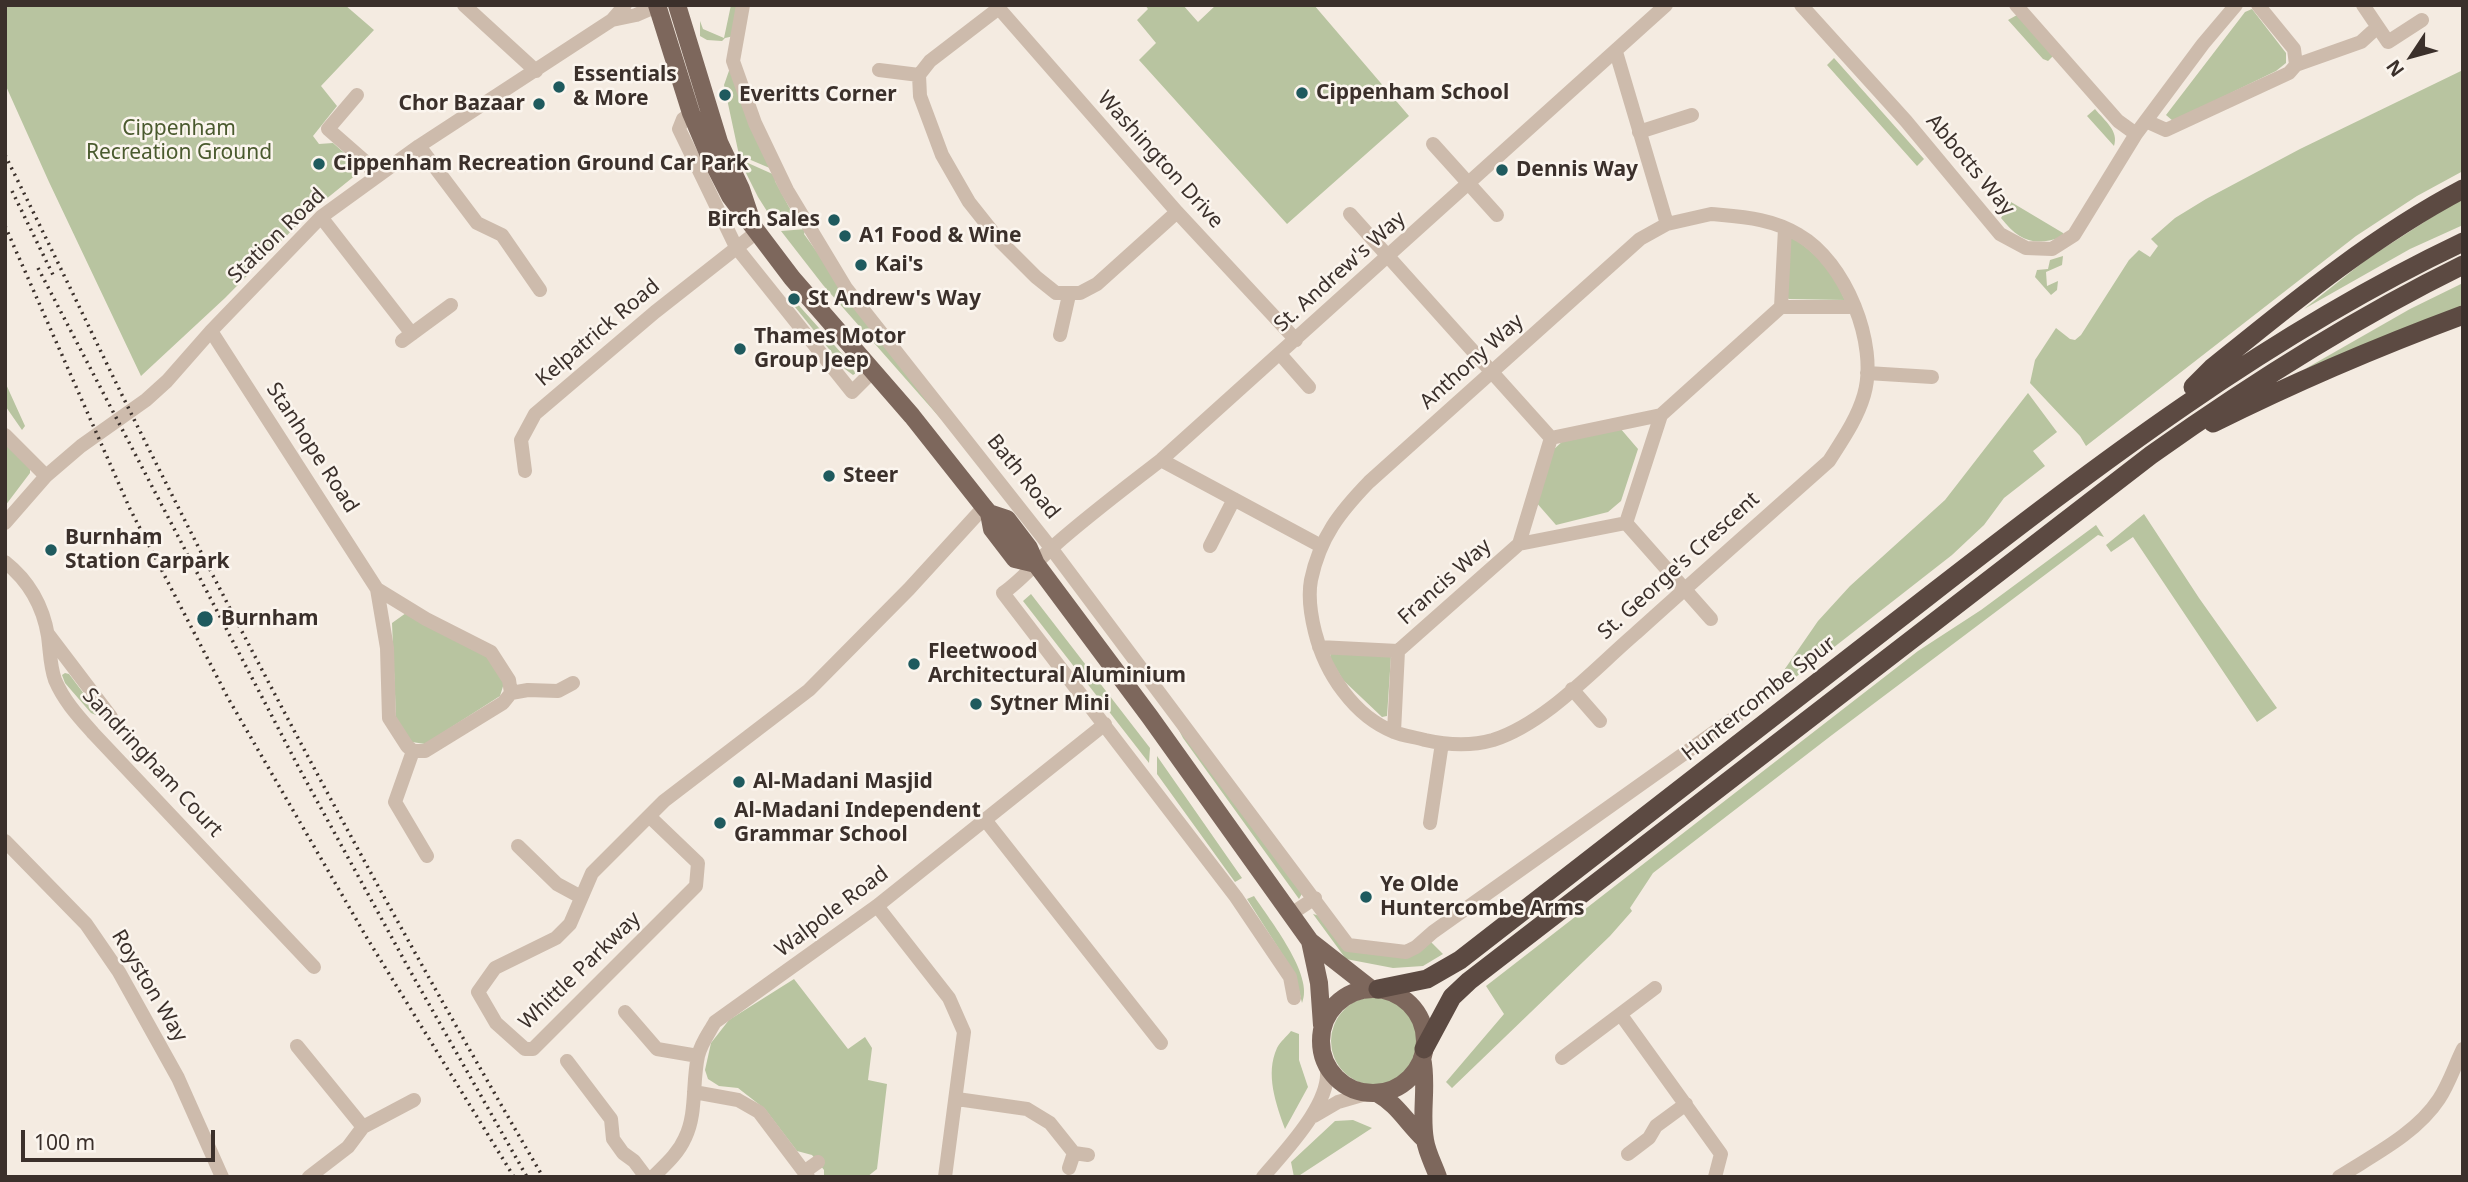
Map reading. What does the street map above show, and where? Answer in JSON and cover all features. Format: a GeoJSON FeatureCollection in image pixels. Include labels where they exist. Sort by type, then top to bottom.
{"type":"FeatureCollection","features":[{"type":"Feature","properties":{"kind":"highway"},"geometry":{"type":"LineString","coordinates":[[2157,423],[2212,368],[2258,331],[2375,243],[2463,189]]}},
{"type":"Feature","properties":{"kind":"highway"},"geometry":{"type":"LineString","coordinates":[[2157,423],[2287,337],[2388,280],[2463,242]]}},
{"type":"Feature","properties":{"kind":"highway"},"geometry":{"type":"LineString","coordinates":[[1423,1053],[1452,997],[1469,981],[2151,455],[2293,359],[2386,304],[2463,265]]}},
{"type":"Feature","properties":{"kind":"highway"},"geometry":{"type":"LineString","coordinates":[[2151,455],[2294,382],[2463,315]]}},
{"type":"Feature","properties":{"kind":"highway","name":"Huntercombe Spur"},"geometry":{"type":"LineString","coordinates":[[1374,988],[1427,979],[1460,960],[2023,523],[2157,423]]}},
{"type":"Feature","properties":{"kind":"main road","name":"Bath Road"},"geometry":{"type":"LineString","coordinates":[[677,5],[719,142],[755,227]]}},
{"type":"Feature","properties":{"kind":"main road","name":"Bath Road"},"geometry":{"type":"LineString","coordinates":[[658,6],[691,113],[730,196],[792,278],[912,416],[987,510],[1007,519],[1029,548],[1036,564],[1310,941],[1374,988]]}},
{"type":"Feature","properties":{"kind":"main road","name":"Bath Road"},"geometry":{"type":"LineString","coordinates":[[1310,941],[1319,983],[1322,1026]]}},
{"type":"Feature","properties":{"kind":"main road"},"geometry":{"type":"LineString","coordinates":[[1424,1139],[1395,1106],[1373,1093],[1344,1084],[1326,1065],[1320,1045],[1322,1026],[1331,1009],[1344,997],[1374,988],[1396,994],[1415,1010],[1423,1026],[1424,1139],[1438,1177]]}},
{"type":"Feature","properties":{"kind":"main road"},"geometry":{"type":"LineString","coordinates":[[1373,1093],[1391,1090],[1408,1079],[1423,1053]]}},
{"type":"Feature","properties":{"kind":"street"},"geometry":{"type":"LineString","coordinates":[[464,5],[536,71]]}},
{"type":"Feature","properties":{"kind":"street","name":"Station Road"},"geometry":{"type":"LineString","coordinates":[[5,523],[46,476],[167,381],[211,331],[321,217],[419,146],[612,20],[625,5]]}},
{"type":"Feature","properties":{"kind":"street","name":"Bath Road"},"geometry":{"type":"LineString","coordinates":[[743,5],[733,61],[755,123],[788,190],[846,288],[1051,548],[1348,945],[1396,952],[1413,950],[1433,932],[1737,716]]}},
{"type":"Feature","properties":{"kind":"street","name":"St. Andrew's Way"},"geometry":{"type":"LineString","coordinates":[[1105,724],[1003,593],[1022,579],[1051,548],[1161,460],[1666,5]]}},
{"type":"Feature","properties":{"kind":"street","name":"Abbotts Way"},"geometry":{"type":"LineString","coordinates":[[1801,5],[1906,121],[2000,234],[2026,248],[2052,249],[2074,235],[2136,134],[2235,5]]}},
{"type":"Feature","properties":{"kind":"street"},"geometry":{"type":"LineString","coordinates":[[2258,5],[2294,49],[2296,65]]}},
{"type":"Feature","properties":{"kind":"street"},"geometry":{"type":"LineString","coordinates":[[2363,5],[2388,42],[2422,20]]}},
{"type":"Feature","properties":{"kind":"street","name":"Station Road"},"geometry":{"type":"LineString","coordinates":[[612,20],[658,6]]}},
{"type":"Feature","properties":{"kind":"street"},"geometry":{"type":"LineString","coordinates":[[997,7],[930,61],[919,75],[920,96],[942,155],[969,202],[1000,241],[1035,277],[1056,293],[1069,295],[1080,293],[1097,284],[1177,212]]}},
{"type":"Feature","properties":{"kind":"street","name":"Washington Drive"},"geometry":{"type":"LineString","coordinates":[[997,7],[1177,212],[1296,340]]}},
{"type":"Feature","properties":{"kind":"street"},"geometry":{"type":"LineString","coordinates":[[2023,8],[2118,121],[2136,134]]}},
{"type":"Feature","properties":{"kind":"street"},"geometry":{"type":"LineString","coordinates":[[2146,121],[2166,130],[2289,72],[2296,65],[2361,42],[2372,32]]}},
{"type":"Feature","properties":{"kind":"street"},"geometry":{"type":"LineString","coordinates":[[1616,52],[1667,224]]}},
{"type":"Feature","properties":{"kind":"street"},"geometry":{"type":"LineString","coordinates":[[879,70],[919,75]]}},
{"type":"Feature","properties":{"kind":"street"},"geometry":{"type":"LineString","coordinates":[[357,95],[328,129],[368,164],[375,177]]}},
{"type":"Feature","properties":{"kind":"street"},"geometry":{"type":"LineString","coordinates":[[691,113],[683,119],[679,129],[736,247],[852,392],[872,372]]}},
{"type":"Feature","properties":{"kind":"street"},"geometry":{"type":"LineString","coordinates":[[1639,132],[1692,116]]}},
{"type":"Feature","properties":{"kind":"street"},"geometry":{"type":"LineString","coordinates":[[1433,144],[1497,215]]}},
{"type":"Feature","properties":{"kind":"street"},"geometry":{"type":"LineString","coordinates":[[419,146],[477,223],[502,235],[540,290]]}},
{"type":"Feature","properties":{"kind":"street"},"geometry":{"type":"LineString","coordinates":[[1350,214],[1551,438]]}},
{"type":"Feature","properties":{"kind":"street","name":"St. George's Crescent"},"geometry":{"type":"LineString","coordinates":[[1321,546],[1310,583],[1311,616],[1319,647],[1340,689],[1368,716],[1394,732],[1441,743],[1491,741],[1522,728],[1572,689],[1829,461],[1853,423],[1865,393],[1867,373],[1866,344],[1844,282],[1825,258],[1801,236],[1760,218],[1712,214],[1667,224]]}},
{"type":"Feature","properties":{"kind":"street"},"geometry":{"type":"LineString","coordinates":[[321,217],[407,337],[452,305]]}},
{"type":"Feature","properties":{"kind":"street","name":"Anthony Way"},"geometry":{"type":"LineString","coordinates":[[1321,546],[1340,512],[1369,482],[1640,239],[1667,224]]}},
{"type":"Feature","properties":{"kind":"street","name":"Kelpatrick Road"},"geometry":{"type":"LineString","coordinates":[[525,471],[521,440],[535,414],[736,247],[755,227]]}},
{"type":"Feature","properties":{"kind":"street"},"geometry":{"type":"LineString","coordinates":[[1781,307],[1785,228]]}},
{"type":"Feature","properties":{"kind":"street"},"geometry":{"type":"LineString","coordinates":[[1060,335],[1069,295]]}},
{"type":"Feature","properties":{"kind":"street"},"geometry":{"type":"LineString","coordinates":[[1626,523],[1661,415],[1781,307],[1855,307]]}},
{"type":"Feature","properties":{"kind":"street","name":"Stanhope Road"},"geometry":{"type":"LineString","coordinates":[[211,331],[377,589],[387,648],[389,718],[407,746],[414,751]]}},
{"type":"Feature","properties":{"kind":"street"},"geometry":{"type":"LineString","coordinates":[[1280,354],[1309,387]]}},
{"type":"Feature","properties":{"kind":"street"},"geometry":{"type":"LineString","coordinates":[[1867,373],[1932,377]]}},
{"type":"Feature","properties":{"kind":"street"},"geometry":{"type":"LineString","coordinates":[[1551,438],[1661,415]]}},
{"type":"Feature","properties":{"kind":"street"},"geometry":{"type":"LineString","coordinates":[[5,435],[46,476]]}},
{"type":"Feature","properties":{"kind":"street"},"geometry":{"type":"LineString","coordinates":[[1551,438],[1519,544],[1626,523]]}},
{"type":"Feature","properties":{"kind":"street"},"geometry":{"type":"LineString","coordinates":[[1161,460],[1321,546]]}},
{"type":"Feature","properties":{"kind":"street"},"geometry":{"type":"LineString","coordinates":[[1210,546],[1234,499]]}},
{"type":"Feature","properties":{"kind":"street","name":"Whittle Parkway"},"geometry":{"type":"LineString","coordinates":[[650,817],[698,863],[696,887],[533,1049],[525,1049],[496,1023],[478,992],[495,968],[556,938],[570,924],[592,873],[664,801],[809,690],[987,510]]}},
{"type":"Feature","properties":{"kind":"street"},"geometry":{"type":"LineString","coordinates":[[1626,523],[1711,619]]}},
{"type":"Feature","properties":{"kind":"street","name":"Francis Way"},"geometry":{"type":"LineString","coordinates":[[1398,651],[1519,544]]}},
{"type":"Feature","properties":{"kind":"street","name":"Sandringham Court"},"geometry":{"type":"LineString","coordinates":[[5,562],[27,583],[36,598],[47,633],[54,677],[64,699],[314,967]]}},
{"type":"Feature","properties":{"kind":"street","name":"Stanhope Road"},"geometry":{"type":"LineString","coordinates":[[377,589],[426,619],[491,652],[509,680],[511,693]]}},
{"type":"Feature","properties":{"kind":"street"},"geometry":{"type":"LineString","coordinates":[[47,633],[111,717]]}},
{"type":"Feature","properties":{"kind":"street"},"geometry":{"type":"LineString","coordinates":[[1319,647],[1398,651],[1394,732]]}},
{"type":"Feature","properties":{"kind":"street"},"geometry":{"type":"LineString","coordinates":[[427,856],[395,802],[414,751],[425,751],[503,703],[511,693],[528,690],[558,691],[573,683]]}},
{"type":"Feature","properties":{"kind":"street"},"geometry":{"type":"LineString","coordinates":[[1572,689],[1600,721]]}},
{"type":"Feature","properties":{"kind":"street"},"geometry":{"type":"LineString","coordinates":[[1105,724],[1236,897],[1290,977],[1294,998]]}},
{"type":"Feature","properties":{"kind":"street","name":"Walpole Road"},"geometry":{"type":"LineString","coordinates":[[653,1177],[670,1161],[685,1138],[691,1120],[698,1056],[715,1022],[877,906],[1105,724]]}},
{"type":"Feature","properties":{"kind":"street"},"geometry":{"type":"LineString","coordinates":[[1430,823],[1441,743]]}},
{"type":"Feature","properties":{"kind":"street"},"geometry":{"type":"LineString","coordinates":[[986,821],[1161,1043]]}},
{"type":"Feature","properties":{"kind":"street","name":"Royston Way"},"geometry":{"type":"LineString","coordinates":[[5,841],[86,924],[119,972],[178,1078],[221,1176]]}},
{"type":"Feature","properties":{"kind":"street"},"geometry":{"type":"LineString","coordinates":[[519,846],[557,884],[581,897]]}},
{"type":"Feature","properties":{"kind":"street"},"geometry":{"type":"LineString","coordinates":[[1291,914],[1315,898]]}},
{"type":"Feature","properties":{"kind":"street"},"geometry":{"type":"LineString","coordinates":[[877,906],[949,998],[964,1032],[945,1177]]}},
{"type":"Feature","properties":{"kind":"street"},"geometry":{"type":"LineString","coordinates":[[1562,1058],[1655,988]]}},
{"type":"Feature","properties":{"kind":"street"},"geometry":{"type":"LineString","coordinates":[[625,1012],[657,1049],[698,1056]]}},
{"type":"Feature","properties":{"kind":"street"},"geometry":{"type":"LineString","coordinates":[[1621,1015],[1721,1154],[1715,1177]]}},
{"type":"Feature","properties":{"kind":"street"},"geometry":{"type":"LineString","coordinates":[[297,1046],[363,1127]]}},
{"type":"Feature","properties":{"kind":"street"},"geometry":{"type":"LineString","coordinates":[[2339,1177],[2415,1125],[2439,1099],[2463,1049]]}},
{"type":"Feature","properties":{"kind":"street"},"geometry":{"type":"LineString","coordinates":[[567,1061],[611,1119],[613,1139],[646,1177]]}},
{"type":"Feature","properties":{"kind":"street"},"geometry":{"type":"LineString","coordinates":[[1263,1177],[1310,1118],[1326,1090],[1326,1065]]}},
{"type":"Feature","properties":{"kind":"street"},"geometry":{"type":"LineString","coordinates":[[694,1093],[738,1100],[759,1112],[806,1174],[818,1162]]}},
{"type":"Feature","properties":{"kind":"street"},"geometry":{"type":"LineString","coordinates":[[1310,1118],[1338,1102],[1373,1093]]}},
{"type":"Feature","properties":{"kind":"street"},"geometry":{"type":"LineString","coordinates":[[957,1099],[1027,1109],[1050,1122],[1081,1154],[1069,1168]]}},
{"type":"Feature","properties":{"kind":"street"},"geometry":{"type":"LineString","coordinates":[[309,1177],[348,1146],[363,1127],[414,1100]]}},
{"type":"Feature","properties":{"kind":"street"},"geometry":{"type":"LineString","coordinates":[[1628,1154],[1649,1138],[1656,1126],[1686,1104]]}},
{"type":"Feature","properties":{"kind":"green space","name":"Cippenham Recreation Ground"},"geometry":{"type":"Polygon","coordinates":[[[5,5],[345,5],[374,30],[321,86],[337,106],[313,136],[319,144],[333,143],[357,164],[357,174],[310,212],[225,298],[141,376],[5,84],[5,5]]]}},
{"type":"Feature","properties":{"kind":"green space"},"geometry":{"type":"Polygon","coordinates":[[[731,5],[739,5],[734,36],[722,41],[707,40],[700,36],[700,21],[703,29],[724,38],[731,5]]]}},
{"type":"Feature","properties":{"kind":"green space","name":"Cippenham School"},"geometry":{"type":"Polygon","coordinates":[[[1145,5],[1183,5],[1198,22],[1216,5],[1314,5],[1409,116],[1287,224],[1139,60],[1156,43],[1137,20],[1148,9],[1145,5]]]}},
{"type":"Feature","properties":{"kind":"green space"},"geometry":{"type":"Polygon","coordinates":[[[2252,9],[2286,53],[2286,63],[2276,71],[2173,121],[2166,115],[2245,12],[2252,9]]]}},
{"type":"Feature","properties":{"kind":"green space"},"geometry":{"type":"Polygon","coordinates":[[[2017,15],[2054,55],[2048,61],[2043,59],[2008,20],[2017,15]]]}},
{"type":"Feature","properties":{"kind":"green space"},"geometry":{"type":"Polygon","coordinates":[[[1834,58],[1924,159],[1917,166],[1827,65],[1834,58]]]}},
{"type":"Feature","properties":{"kind":"green space"},"geometry":{"type":"Polygon","coordinates":[[[731,65],[772,169],[739,155],[724,85],[731,65]]]}},
{"type":"Feature","properties":{"kind":"green space"},"geometry":{"type":"Polygon","coordinates":[[[2463,70],[2463,171],[2417,196],[2356,236],[2086,446],[2080,436],[2030,383],[2035,360],[2056,328],[2070,339],[2075,340],[2081,335],[2129,260],[2139,250],[2150,257],[2158,246],[2151,239],[2175,218],[2300,149],[2463,70]]]}},
{"type":"Feature","properties":{"kind":"green space"},"geometry":{"type":"Polygon","coordinates":[[[2095,109],[2113,131],[2114,146],[2087,116],[2095,109]]]}},
{"type":"Feature","properties":{"kind":"green space"},"geometry":{"type":"Polygon","coordinates":[[[739,159],[777,176],[775,181],[796,220],[803,226],[777,227],[739,159]]]}},
{"type":"Feature","properties":{"kind":"green space"},"geometry":{"type":"Polygon","coordinates":[[[2463,197],[2463,225],[2410,249],[2304,309],[2367,259],[2463,197]]]}},
{"type":"Feature","properties":{"kind":"green space"},"geometry":{"type":"Polygon","coordinates":[[[2011,202],[2064,236],[2045,241],[2022,237],[2001,218],[2011,202]]]}},
{"type":"Feature","properties":{"kind":"green space"},"geometry":{"type":"Polygon","coordinates":[[[806,229],[804,234],[948,427],[823,285],[781,231],[806,229]]]}},
{"type":"Feature","properties":{"kind":"green space"},"geometry":{"type":"Polygon","coordinates":[[[1793,238],[1824,264],[1845,300],[1785,297],[1788,239],[1793,238]]]}},
{"type":"Feature","properties":{"kind":"green space"},"geometry":{"type":"Polygon","coordinates":[[[2063,256],[2062,265],[2046,272],[2047,286],[2058,281],[2057,290],[2051,295],[2035,277],[2037,270],[2048,269],[2050,260],[2063,256]]]}},
{"type":"Feature","properties":{"kind":"green space"},"geometry":{"type":"Polygon","coordinates":[[[2463,283],[2463,308],[2305,369],[2410,309],[2463,283]]]}},
{"type":"Feature","properties":{"kind":"green space"},"geometry":{"type":"Polygon","coordinates":[[[794,300],[856,373],[853,375],[845,369],[791,302],[794,300]]]}},
{"type":"Feature","properties":{"kind":"green space"},"geometry":{"type":"Polygon","coordinates":[[[5,382],[25,426],[22,430],[6,407],[5,382]]]}},
{"type":"Feature","properties":{"kind":"green space"},"geometry":{"type":"Polygon","coordinates":[[[2028,393],[2057,432],[2033,451],[2045,466],[2004,498],[1984,525],[1952,555],[1760,705],[1818,621],[1850,586],[1945,500],[2028,393]]]}},
{"type":"Feature","properties":{"kind":"green space"},"geometry":{"type":"Polygon","coordinates":[[[1620,428],[1638,449],[1621,501],[1608,512],[1556,525],[1535,501],[1552,451],[1565,439],[1620,428]]]}},
{"type":"Feature","properties":{"kind":"green space"},"geometry":{"type":"Polygon","coordinates":[[[5,444],[30,467],[30,473],[5,506],[5,444]]]}},
{"type":"Feature","properties":{"kind":"green space"},"geometry":{"type":"Polygon","coordinates":[[[2144,514],[2199,598],[2277,708],[2257,722],[2133,537],[2111,552],[2106,545],[2144,514]]]}},
{"type":"Feature","properties":{"kind":"green space"},"geometry":{"type":"Polygon","coordinates":[[[2096,525],[2104,537],[2098,535],[1653,873],[1630,908],[1632,911],[1610,936],[1452,1088],[1446,1082],[1504,1014],[1486,986],[1918,651],[1981,610],[2096,525]]]}},
{"type":"Feature","properties":{"kind":"green space"},"geometry":{"type":"Polygon","coordinates":[[[1031,594],[1150,748],[1149,763],[1023,601],[1031,594]]]}},
{"type":"Feature","properties":{"kind":"green space"},"geometry":{"type":"Polygon","coordinates":[[[406,613],[489,657],[504,683],[500,696],[425,744],[412,742],[396,718],[392,623],[406,613]]]}},
{"type":"Feature","properties":{"kind":"green space"},"geometry":{"type":"Polygon","coordinates":[[[1331,650],[1391,656],[1387,716],[1382,717],[1343,680],[1330,658],[1331,650]]]}},
{"type":"Feature","properties":{"kind":"green space"},"geometry":{"type":"Polygon","coordinates":[[[69,674],[97,711],[96,715],[91,713],[65,683],[62,675],[69,674]]]}},
{"type":"Feature","properties":{"kind":"green space"},"geometry":{"type":"Polygon","coordinates":[[[1171,715],[1303,892],[1299,899],[1183,738],[1171,715]]]}},
{"type":"Feature","properties":{"kind":"green space"},"geometry":{"type":"Polygon","coordinates":[[[1157,756],[1242,878],[1235,882],[1157,774],[1157,756]]]}},
{"type":"Feature","properties":{"kind":"green space"},"geometry":{"type":"Polygon","coordinates":[[[1254,896],[1296,963],[1302,978],[1302,1003],[1295,974],[1247,899],[1254,896]]]}},
{"type":"Feature","properties":{"kind":"green space"},"geometry":{"type":"Polygon","coordinates":[[[1313,914],[1320,916],[1344,949],[1389,956],[1431,942],[1443,954],[1423,966],[1393,968],[1346,959],[1313,914]]]}},
{"type":"Feature","properties":{"kind":"green space"},"geometry":{"type":"Polygon","coordinates":[[[794,979],[848,1049],[865,1037],[872,1048],[868,1080],[887,1084],[877,1169],[867,1177],[824,1177],[824,1170],[812,1155],[797,1151],[765,1109],[738,1088],[719,1086],[708,1079],[705,1070],[711,1043],[729,1020],[794,979]]]}},
{"type":"Feature","properties":{"kind":"green space"},"geometry":{"type":"Polygon","coordinates":[[[1375,997],[1392,1001],[1406,1010],[1415,1024],[1419,1041],[1415,1058],[1406,1072],[1392,1081],[1375,1085],[1358,1081],[1344,1072],[1335,1058],[1331,1041],[1335,1024],[1344,1010],[1358,1001],[1375,997]]]}},
{"type":"Feature","properties":{"kind":"green space"},"geometry":{"type":"Polygon","coordinates":[[[1291,1031],[1299,1034],[1299,1060],[1308,1087],[1285,1129],[1275,1099],[1272,1068],[1277,1048],[1291,1031]]]}},
{"type":"Feature","properties":{"kind":"green space"},"geometry":{"type":"Polygon","coordinates":[[[1353,1120],[1372,1128],[1294,1177],[1291,1162],[1335,1121],[1353,1120]]]}},
{"type":"Feature","properties":{"kind":"railway"},"geometry":{"type":"LineString","coordinates":[[5,155],[122,395],[273,692],[433,985],[543,1177]]}},
{"type":"Feature","properties":{"kind":"railway"},"geometry":{"type":"LineString","coordinates":[[12,191],[55,279]]}},
{"type":"Feature","properties":{"kind":"railway"},"geometry":{"type":"LineString","coordinates":[[5,226],[130,509],[228,698],[367,938],[514,1177]]}},
{"type":"Feature","properties":{"kind":"railway"},"geometry":{"type":"LineString","coordinates":[[38,268],[299,768],[527,1177]]}},
{"type":"Feature","properties":{"kind":"place","name":"Essentials & More"},"geometry":{"type":"Point","coordinates":[559,87]}},
{"type":"Feature","properties":{"kind":"place","name":"Cippenham School"},"geometry":{"type":"Point","coordinates":[1302,93]}},
{"type":"Feature","properties":{"kind":"place","name":"Everitts Corner"},"geometry":{"type":"Point","coordinates":[725,95]}},
{"type":"Feature","properties":{"kind":"place","name":"Chor Bazaar"},"geometry":{"type":"Point","coordinates":[539,104]}},
{"type":"Feature","properties":{"kind":"place","name":"Cippenham Recreation Ground Car Park"},"geometry":{"type":"Point","coordinates":[319,164]}},
{"type":"Feature","properties":{"kind":"place","name":"Dennis Way"},"geometry":{"type":"Point","coordinates":[1502,170]}},
{"type":"Feature","properties":{"kind":"place","name":"Birch Sales"},"geometry":{"type":"Point","coordinates":[834,220]}},
{"type":"Feature","properties":{"kind":"place","name":"A1 Food & Wine"},"geometry":{"type":"Point","coordinates":[845,236]}},
{"type":"Feature","properties":{"kind":"place","name":"Kai's"},"geometry":{"type":"Point","coordinates":[861,265]}},
{"type":"Feature","properties":{"kind":"place","name":"St Andrew's Way"},"geometry":{"type":"Point","coordinates":[794,299]}},
{"type":"Feature","properties":{"kind":"place","name":"Thames Motor Group Jeep"},"geometry":{"type":"Point","coordinates":[740,349]}},
{"type":"Feature","properties":{"kind":"place","name":"Steer"},"geometry":{"type":"Point","coordinates":[829,476]}},
{"type":"Feature","properties":{"kind":"place","name":"Burnham Station Carpark"},"geometry":{"type":"Point","coordinates":[51,550]}},
{"type":"Feature","properties":{"kind":"place","name":"Burnham"},"geometry":{"type":"Point","coordinates":[205,619]}},
{"type":"Feature","properties":{"kind":"place","name":"Fleetwood Architectural Aluminium"},"geometry":{"type":"Point","coordinates":[914,664]}},
{"type":"Feature","properties":{"kind":"place","name":"Sytner Mini"},"geometry":{"type":"Point","coordinates":[976,704]}},
{"type":"Feature","properties":{"kind":"place","name":"Al-Madani Masjid"},"geometry":{"type":"Point","coordinates":[739,782]}},
{"type":"Feature","properties":{"kind":"place","name":"Al-Madani Independent Grammar School"},"geometry":{"type":"Point","coordinates":[720,823]}},
{"type":"Feature","properties":{"kind":"place","name":"Ye Olde Huntercombe Arms"},"geometry":{"type":"Point","coordinates":[1366,897]}}]}
